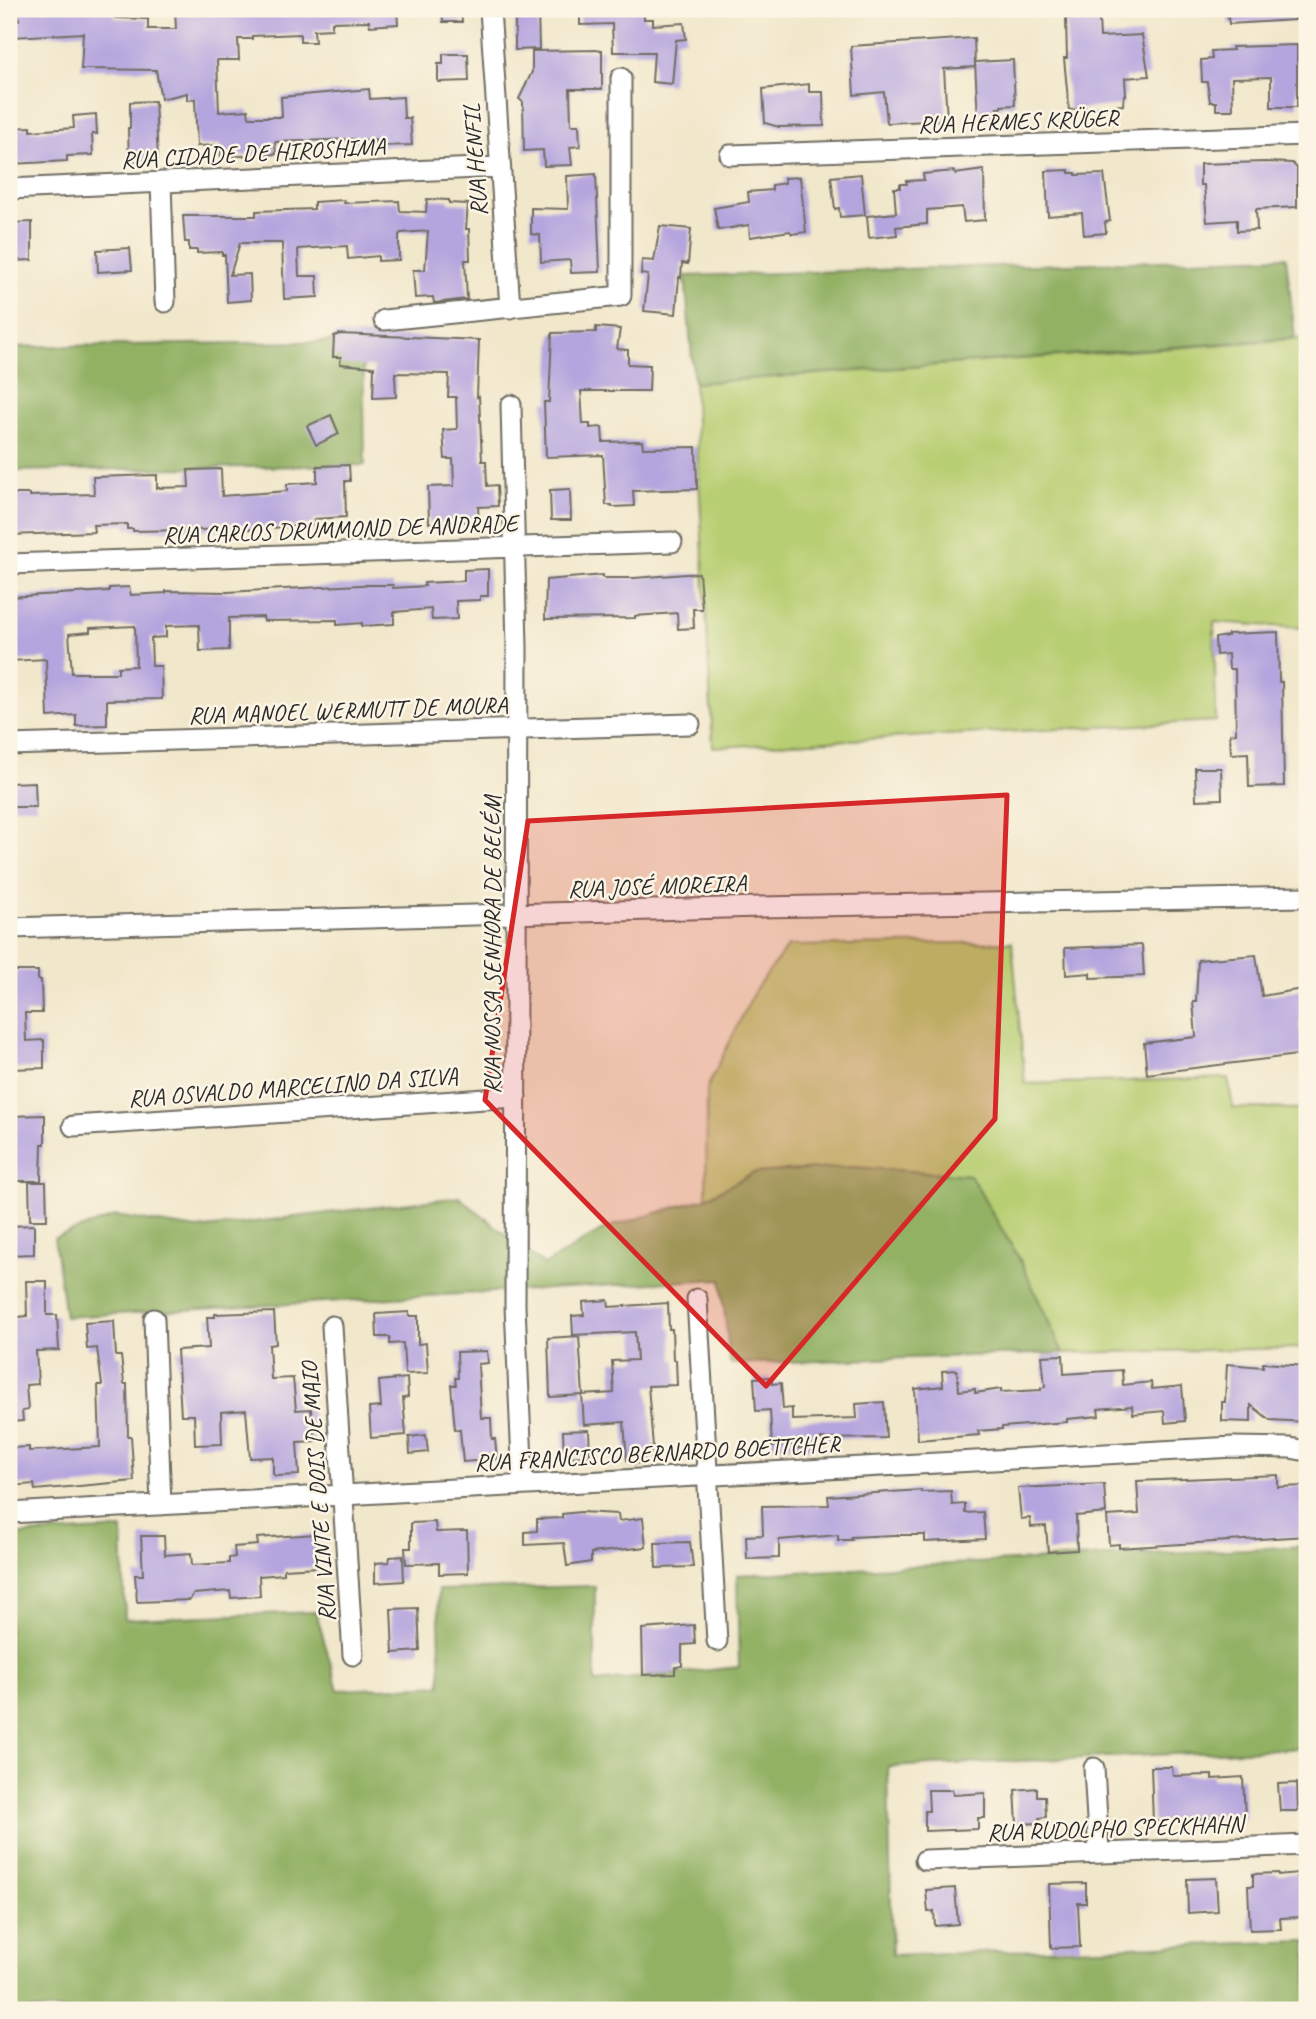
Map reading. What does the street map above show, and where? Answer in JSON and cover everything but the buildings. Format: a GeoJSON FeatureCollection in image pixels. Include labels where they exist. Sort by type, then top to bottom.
{"type":"FeatureCollection","features":[{"type":"Feature","properties":{"kind":"street","name":"RUA HENFIL"},"geometry":{"type":"LineString","coordinates":[[490,9],[510,308]]}},
{"type":"Feature","properties":{"kind":"street"},"geometry":{"type":"LineString","coordinates":[[384,320],[621,296],[621,78]]}},
{"type":"Feature","properties":{"kind":"street","name":"RUA HERMES KRÜGER"},"geometry":{"type":"LineString","coordinates":[[730,155],[1307,135]]}},
{"type":"Feature","properties":{"kind":"street","name":"RUA CIDADE DE HIROSHIMA"},"geometry":{"type":"LineString","coordinates":[[9,189],[500,167]]}},
{"type":"Feature","properties":{"kind":"street"},"geometry":{"type":"LineString","coordinates":[[161,182],[165,302]]}},
{"type":"Feature","properties":{"kind":"street","name":"RUA NOSSA SENHORA DE BELÉM"},"geometry":{"type":"LineString","coordinates":[[511,405],[517,730],[515,1306],[523,1485]]}},
{"type":"Feature","properties":{"kind":"street","name":"RUA CARLOS DRUMMOND DE ANDRADE"},"geometry":{"type":"LineString","coordinates":[[9,564],[672,542]]}},
{"type":"Feature","properties":{"kind":"street","name":"RUA MANOEL WERMUTT DE MOURA"},"geometry":{"type":"LineString","coordinates":[[9,745],[690,724]]}},
{"type":"Feature","properties":{"kind":"street","name":"RUA JOSÉ MOREIRA"},"geometry":{"type":"LineString","coordinates":[[9,928],[748,907],[1307,897]]}},
{"type":"Feature","properties":{"kind":"street","name":"RUA OSVALDO MARCELINO DA SILVA"},"geometry":{"type":"LineString","coordinates":[[73,1126],[516,1097]]}},
{"type":"Feature","properties":{"kind":"street"},"geometry":{"type":"LineString","coordinates":[[697,1299],[718,1641]]}},
{"type":"Feature","properties":{"kind":"street"},"geometry":{"type":"LineString","coordinates":[[154,1319],[161,1505]]}},
{"type":"Feature","properties":{"kind":"street","name":"RUA VINTE E DOIS DE MAIO"},"geometry":{"type":"LineString","coordinates":[[332,1326],[353,1654]]}},
{"type":"Feature","properties":{"kind":"street","name":"RUA FRANCISCO BERNARDO BOETTCHER"},"geometry":{"type":"LineString","coordinates":[[9,1513],[1234,1447],[1307,1451]]}},
{"type":"Feature","properties":{"kind":"street"},"geometry":{"type":"LineString","coordinates":[[1094,1768],[1099,1853]]}},
{"type":"Feature","properties":{"kind":"street","name":"RUA RUDOLPHO SPECKHAHN"},"geometry":{"type":"LineString","coordinates":[[925,1860],[1307,1845]]}},
{"type":"Feature","properties":{"kind":"highlighted area"},"geometry":{"type":"Polygon","coordinates":[[[1007,795],[995,1119],[766,1386],[485,1100],[528,821],[1007,795]]]}},
{"type":"Feature","properties":{"kind":"green space"},"geometry":{"type":"Polygon","coordinates":[[[1286,257],[1295,338],[694,383],[685,276],[1286,257]]]}},
{"type":"Feature","properties":{"kind":"green space"},"geometry":{"type":"Polygon","coordinates":[[[1307,338],[1307,617],[1301,628],[1214,622],[1216,721],[713,747],[694,383],[1307,338]]]}},
{"type":"Feature","properties":{"kind":"green space"},"geometry":{"type":"Polygon","coordinates":[[[363,341],[365,465],[9,471],[9,347],[363,341]]]}},
{"type":"Feature","properties":{"kind":"green space"},"geometry":{"type":"Polygon","coordinates":[[[1012,942],[1025,1084],[1228,1078],[1233,1108],[1307,1109],[1307,1348],[1063,1353],[1021,1262],[970,1175],[851,1167],[753,1173],[706,1198],[707,1088],[755,990],[788,946],[1012,942]]]}},
{"type":"Feature","properties":{"kind":"green space"},"geometry":{"type":"Polygon","coordinates":[[[851,1167],[970,1175],[1021,1262],[1063,1353],[730,1364],[721,1279],[65,1317],[54,1238],[116,1216],[197,1229],[459,1197],[544,1265],[606,1228],[706,1198],[753,1173],[851,1167]]]}},
{"type":"Feature","properties":{"kind":"green space"},"geometry":{"type":"Polygon","coordinates":[[[122,1529],[125,1619],[316,1612],[338,1690],[441,1685],[438,1590],[595,1586],[595,1682],[739,1667],[737,1575],[1307,1546],[1307,1748],[888,1767],[892,1955],[1307,1941],[1307,2010],[9,2010],[9,1535],[122,1529]]]}}]}
